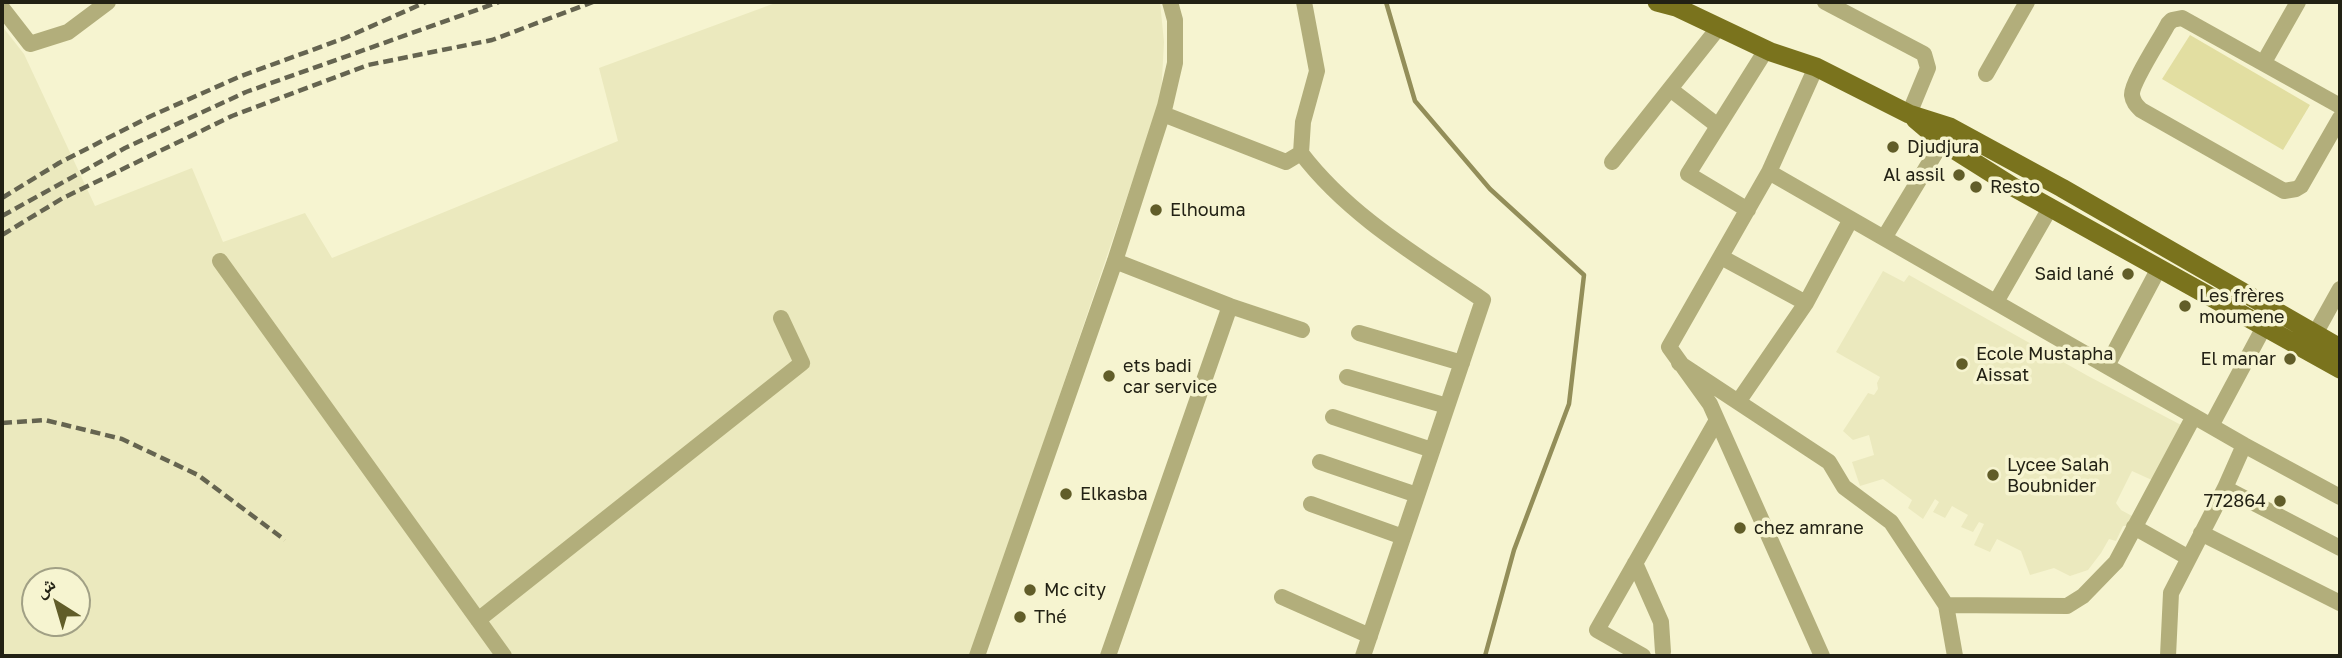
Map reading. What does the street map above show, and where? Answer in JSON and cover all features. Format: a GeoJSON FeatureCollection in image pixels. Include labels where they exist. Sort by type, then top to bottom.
{"type":"FeatureCollection","features":[{"type":"Feature","properties":{"kind":"main road"},"geometry":{"type":"LineString","coordinates":[[1657,2],[1676,7],[1766,50],[1815,67],[1909,114],[1950,127],[2062,188],[2340,348]]}},
{"type":"Feature","properties":{"kind":"main road"},"geometry":{"type":"LineString","coordinates":[[1909,114],[1942,142],[2050,208],[2340,369]]}},
{"type":"Feature","properties":{"kind":"street"},"geometry":{"type":"LineString","coordinates":[[2,8],[30,44],[68,32],[108,2]]}},
{"type":"Feature","properties":{"kind":"street"},"geometry":{"type":"LineString","coordinates":[[977,656],[1115,261],[1163,114],[1175,63],[1175,20],[1170,2]]}},
{"type":"Feature","properties":{"kind":"street"},"geometry":{"type":"LineString","coordinates":[[1304,2],[1317,71],[1303,122],[1301,153],[1320,178],[1360,216],[1483,300],[1363,656]]}},
{"type":"Feature","properties":{"kind":"street"},"geometry":{"type":"LineString","coordinates":[[1825,2],[1924,54],[1928,68],[1909,114]]}},
{"type":"Feature","properties":{"kind":"street"},"geometry":{"type":"LineString","coordinates":[[1986,74],[2027,2]]}},
{"type":"Feature","properties":{"kind":"street"},"geometry":{"type":"LineString","coordinates":[[2264,62],[2298,2]]}},
{"type":"Feature","properties":{"kind":"street"},"geometry":{"type":"LineString","coordinates":[[2340,106],[2187,19],[2177,18],[2168,24],[2135,83],[2132,94],[2141,110],[2284,191],[2296,190],[2301,186],[2340,118]]}},
{"type":"Feature","properties":{"kind":"street"},"geometry":{"type":"LineString","coordinates":[[1612,162],[1719,27]]}},
{"type":"Feature","properties":{"kind":"street"},"geometry":{"type":"LineString","coordinates":[[1748,210],[1688,174],[1766,50]]}},
{"type":"Feature","properties":{"kind":"street"},"geometry":{"type":"LineString","coordinates":[[1815,67],[1769,172],[1669,347],[1710,404],[1822,656]]}},
{"type":"Feature","properties":{"kind":"street"},"geometry":{"type":"LineString","coordinates":[[1670,89],[1718,126]]}},
{"type":"Feature","properties":{"kind":"street"},"geometry":{"type":"LineString","coordinates":[[1163,114],[1286,162],[1301,153]]}},
{"type":"Feature","properties":{"kind":"street"},"geometry":{"type":"LineString","coordinates":[[1884,238],[1942,142]]}},
{"type":"Feature","properties":{"kind":"street"},"geometry":{"type":"LineString","coordinates":[[1769,172],[2244,445],[2340,497]]}},
{"type":"Feature","properties":{"kind":"street"},"geometry":{"type":"LineString","coordinates":[[1996,302],[2050,208]]}},
{"type":"Feature","properties":{"kind":"street"},"geometry":{"type":"LineString","coordinates":[[1738,402],[1806,303],[1850,219]]}},
{"type":"Feature","properties":{"kind":"street"},"geometry":{"type":"LineString","coordinates":[[1721,257],[1806,303]]}},
{"type":"Feature","properties":{"kind":"street"},"geometry":{"type":"LineString","coordinates":[[220,261],[504,656]]}},
{"type":"Feature","properties":{"kind":"street"},"geometry":{"type":"LineString","coordinates":[[1115,261],[1230,306],[1302,330]]}},
{"type":"Feature","properties":{"kind":"street"},"geometry":{"type":"LineString","coordinates":[[2107,366],[2159,268]]}},
{"type":"Feature","properties":{"kind":"street"},"geometry":{"type":"LineString","coordinates":[[2315,334],[2340,289]]}},
{"type":"Feature","properties":{"kind":"street"},"geometry":{"type":"LineString","coordinates":[[1108,656],[1230,306]]}},
{"type":"Feature","properties":{"kind":"street"},"geometry":{"type":"LineString","coordinates":[[478,620],[802,363],[781,318]]}},
{"type":"Feature","properties":{"kind":"street"},"geometry":{"type":"LineString","coordinates":[[2211,426],[2264,327]]}},
{"type":"Feature","properties":{"kind":"street"},"geometry":{"type":"LineString","coordinates":[[1359,333],[1462,363]]}},
{"type":"Feature","properties":{"kind":"street"},"geometry":{"type":"LineString","coordinates":[[1679,363],[1829,462],[1844,487],[1891,522],[1946,605],[1955,656]]}},
{"type":"Feature","properties":{"kind":"street"},"geometry":{"type":"LineString","coordinates":[[1347,377],[1447,406]]}},
{"type":"Feature","properties":{"kind":"street"},"geometry":{"type":"LineString","coordinates":[[1946,605],[2067,606],[2082,596],[2116,562],[2194,416]]}},
{"type":"Feature","properties":{"kind":"street"},"geometry":{"type":"LineString","coordinates":[[1333,417],[1432,450]]}},
{"type":"Feature","properties":{"kind":"street"},"geometry":{"type":"LineString","coordinates":[[1643,656],[1597,630],[1717,420]]}},
{"type":"Feature","properties":{"kind":"street"},"geometry":{"type":"LineString","coordinates":[[2168,656],[2171,593],[2244,445]]}},
{"type":"Feature","properties":{"kind":"street"},"geometry":{"type":"LineString","coordinates":[[1320,461],[1418,495]]}},
{"type":"Feature","properties":{"kind":"street"},"geometry":{"type":"LineString","coordinates":[[2225,488],[2340,548]]}},
{"type":"Feature","properties":{"kind":"street"},"geometry":{"type":"LineString","coordinates":[[1311,504],[1403,537]]}},
{"type":"Feature","properties":{"kind":"street"},"geometry":{"type":"LineString","coordinates":[[2134,527],[2189,558]]}},
{"type":"Feature","properties":{"kind":"street"},"geometry":{"type":"LineString","coordinates":[[2201,533],[2340,603]]}},
{"type":"Feature","properties":{"kind":"street"},"geometry":{"type":"LineString","coordinates":[[1635,562],[1661,622],[1661,655]]}},
{"type":"Feature","properties":{"kind":"street"},"geometry":{"type":"LineString","coordinates":[[1282,597],[1370,636]]}},
{"type":"Feature","properties":{"kind":"shaded area"},"geometry":{"type":"Polygon","coordinates":[[[778,2],[1160,2],[1164,42],[1161,97],[971,656],[2,656],[2,26],[24,54],[95,206],[192,168],[223,242],[305,213],[332,258],[618,141],[599,68],[778,2]]]}},
{"type":"Feature","properties":{"kind":"shaded area"},"geometry":{"type":"Polygon","coordinates":[[[2190,35],[2310,105],[2283,150],[2162,79],[2190,35]]]}},
{"type":"Feature","properties":{"kind":"shaded area","name":"Lycee Salah Boubnider"},"geometry":{"type":"Polygon","coordinates":[[[1883,271],[1904,282],[1909,275],[2183,426],[2154,481],[2132,471],[2116,503],[2121,510],[2132,516],[2127,526],[2123,526],[2116,541],[2109,539],[2088,570],[2070,576],[2054,568],[2030,575],[2021,551],[1997,539],[1990,552],[1974,545],[1984,524],[1979,522],[1973,532],[1961,527],[1968,515],[1952,506],[1945,518],[1933,512],[1939,502],[1935,499],[1923,519],[1908,508],[1912,500],[1883,479],[1860,486],[1852,462],[1874,455],[1869,435],[1853,440],[1843,431],[1868,393],[1874,395],[1880,377],[1836,352],[1883,271]]]}},
{"type":"Feature","properties":{"kind":"waterway"},"geometry":{"type":"LineString","coordinates":[[1386,2],[1415,101],[1490,189],[1584,275],[1569,404],[1514,550],[1485,656]]}},
{"type":"Feature","properties":{"kind":"railway"},"geometry":{"type":"LineString","coordinates":[[2,198],[59,163],[151,116],[241,76],[345,38],[426,2]]}},
{"type":"Feature","properties":{"kind":"railway"},"geometry":{"type":"LineString","coordinates":[[2,216],[125,148],[246,92],[499,2]]}},
{"type":"Feature","properties":{"kind":"railway"},"geometry":{"type":"LineString","coordinates":[[2,235],[63,198],[232,116],[368,65],[492,40],[593,2]]}},
{"type":"Feature","properties":{"kind":"railway"},"geometry":{"type":"LineString","coordinates":[[2,423],[45,420],[122,439],[198,475],[285,540]]}},
{"type":"Feature","properties":{"kind":"place","name":"Djudjura"},"geometry":{"type":"Point","coordinates":[1893,147]}},
{"type":"Feature","properties":{"kind":"place","name":"Al assil"},"geometry":{"type":"Point","coordinates":[1959,175]}},
{"type":"Feature","properties":{"kind":"place","name":"Resto"},"geometry":{"type":"Point","coordinates":[1976,187]}},
{"type":"Feature","properties":{"kind":"place","name":"Elhouma"},"geometry":{"type":"Point","coordinates":[1156,210]}},
{"type":"Feature","properties":{"kind":"place","name":"Said lané"},"geometry":{"type":"Point","coordinates":[2128,274]}},
{"type":"Feature","properties":{"kind":"place","name":"Les frères moumene"},"geometry":{"type":"Point","coordinates":[2185,306]}},
{"type":"Feature","properties":{"kind":"place","name":"El manar"},"geometry":{"type":"Point","coordinates":[2290,359]}},
{"type":"Feature","properties":{"kind":"place","name":"Ecole Mustapha Aissat"},"geometry":{"type":"Point","coordinates":[1962,364]}},
{"type":"Feature","properties":{"kind":"place","name":"ets badi car service"},"geometry":{"type":"Point","coordinates":[1109,376]}},
{"type":"Feature","properties":{"kind":"place","name":"Lycee Salah Boubnider"},"geometry":{"type":"Point","coordinates":[1993,475]}},
{"type":"Feature","properties":{"kind":"place","name":"Elkasba"},"geometry":{"type":"Point","coordinates":[1066,494]}},
{"type":"Feature","properties":{"kind":"place","name":"772864"},"geometry":{"type":"Point","coordinates":[2280,501]}},
{"type":"Feature","properties":{"kind":"place","name":"chez amrane"},"geometry":{"type":"Point","coordinates":[1740,528]}},
{"type":"Feature","properties":{"kind":"place","name":"Mc city"},"geometry":{"type":"Point","coordinates":[1030,590]}},
{"type":"Feature","properties":{"kind":"place","name":"Thé"},"geometry":{"type":"Point","coordinates":[1020,617]}}]}
